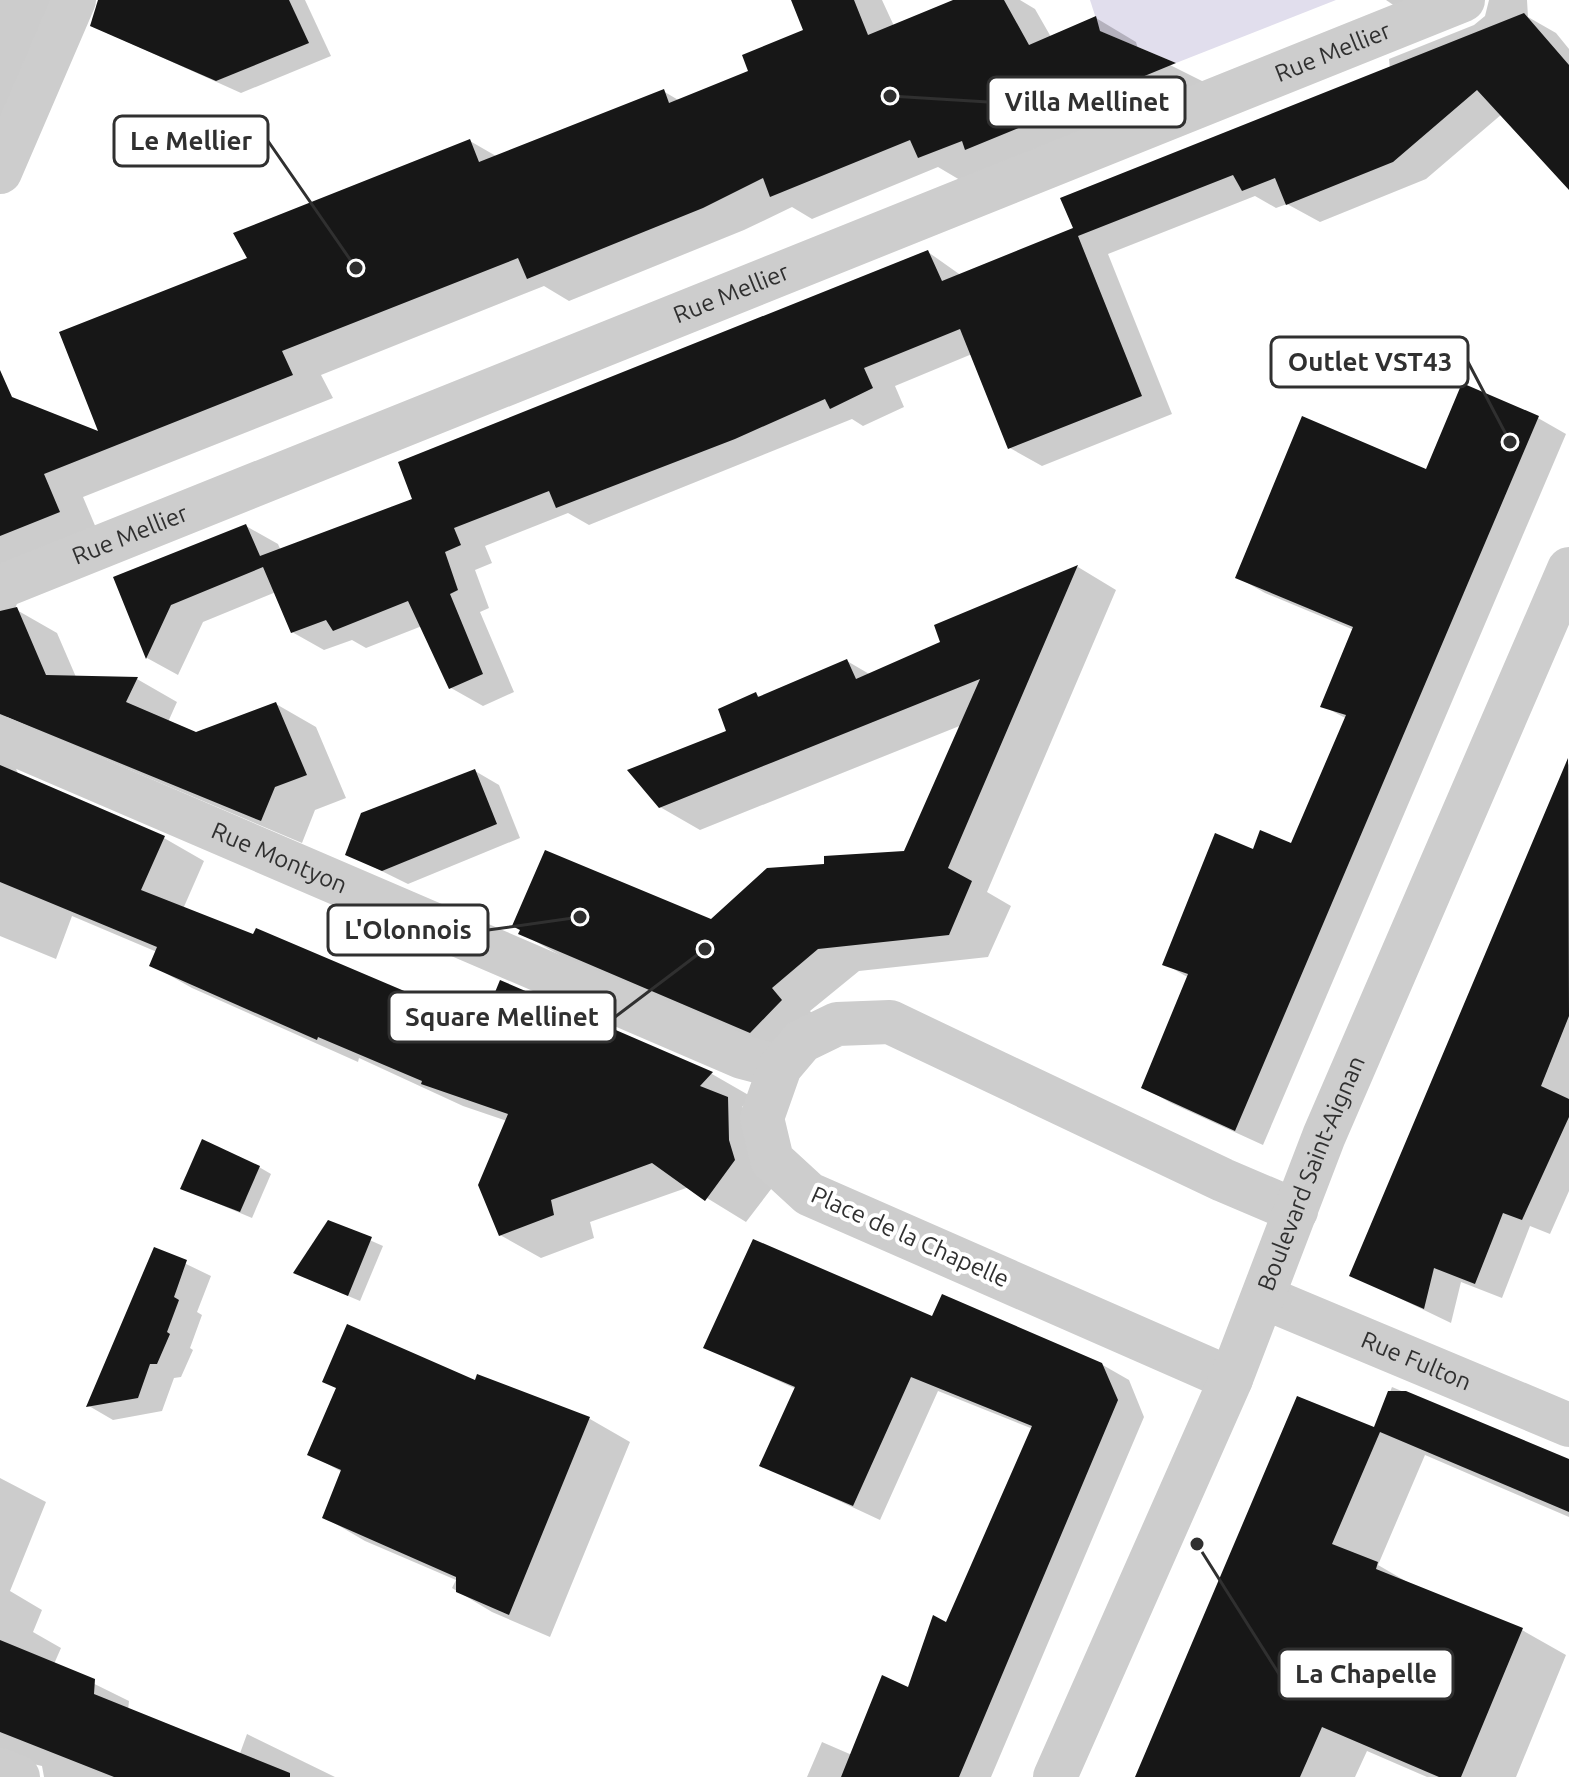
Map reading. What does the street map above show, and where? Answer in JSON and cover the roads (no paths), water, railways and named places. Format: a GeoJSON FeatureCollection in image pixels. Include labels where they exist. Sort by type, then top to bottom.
{"type":"FeatureCollection","features":[{"type":"Feature","properties":{"kind":"street"},"geometry":{"type":"LineString","coordinates":[[0,172],[74,0]]}},
{"type":"Feature","properties":{"kind":"street","name":"Rue Mellier"},"geometry":{"type":"LineString","coordinates":[[0,587],[1463,0]]}},
{"type":"Feature","properties":{"kind":"street","name":"Boulevard Saint-Aignan"},"geometry":{"type":"LineString","coordinates":[[1055,1777],[1231,1379],[1296,1211],[1569,569]]}},
{"type":"Feature","properties":{"kind":"street","name":"Rue Montyon"},"geometry":{"type":"LineString","coordinates":[[0,738],[742,1057],[780,1067]]}},
{"type":"Feature","properties":{"kind":"street","name":"Place de la Chapelle"},"geometry":{"type":"LineString","coordinates":[[1231,1379],[809,1194],[772,1160],[762,1118],[780,1067],[802,1041],[837,1024],[890,1022],[1223,1180],[1296,1211]]}},
{"type":"Feature","properties":{"kind":"street","name":"Rue Fulton"},"geometry":{"type":"LineString","coordinates":[[1263,1297],[1569,1425]]}},
{"type":"Feature","properties":{"kind":"street"},"geometry":{"type":"LineString","coordinates":[[0,1770],[18,1777]]}},
{"type":"Feature","properties":{"kind":"place","name":"Villa Mellinet"},"geometry":{"type":"Point","coordinates":[890,96]}},
{"type":"Feature","properties":{"kind":"place","name":"Le Mellier"},"geometry":{"type":"Point","coordinates":[356,268]}},
{"type":"Feature","properties":{"kind":"place","name":"Outlet VST43"},"geometry":{"type":"Point","coordinates":[1510,442]}},
{"type":"Feature","properties":{"kind":"place","name":"L'Olonnois"},"geometry":{"type":"Point","coordinates":[580,917]}},
{"type":"Feature","properties":{"kind":"place","name":"Square Mellinet"},"geometry":{"type":"Point","coordinates":[705,949]}},
{"type":"Feature","properties":{"kind":"place","name":"La Chapelle"},"geometry":{"type":"Point","coordinates":[1197,1544]}}]}
